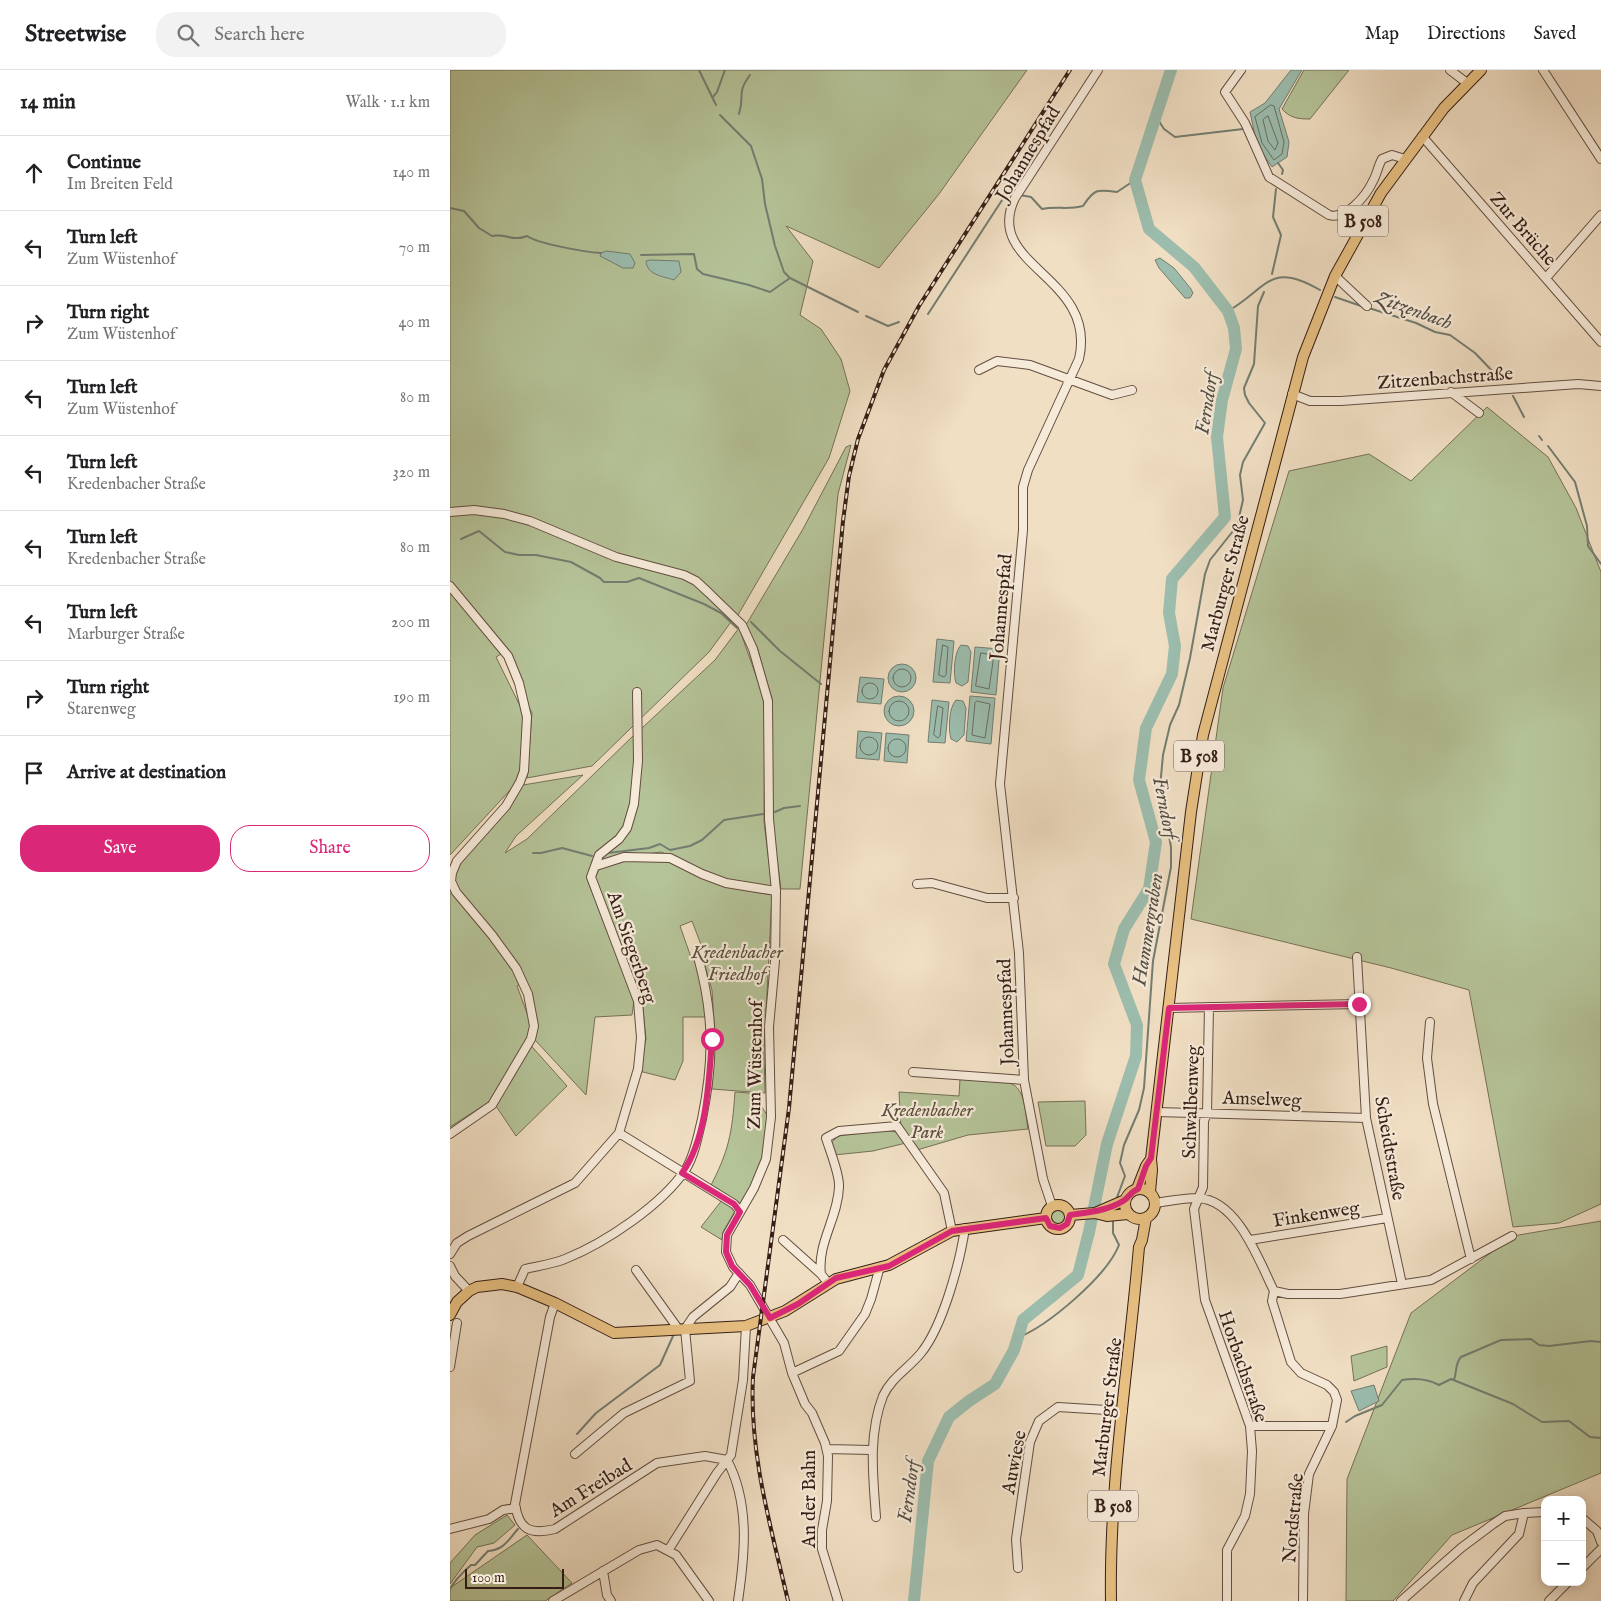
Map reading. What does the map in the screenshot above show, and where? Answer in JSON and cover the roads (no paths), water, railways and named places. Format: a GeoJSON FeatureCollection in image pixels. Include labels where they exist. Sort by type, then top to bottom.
{"type":"FeatureCollection","features":[{"type":"Feature","properties":{"kind":"main road","name":"Marburger Straße"},"geometry":{"type":"LineString","coordinates":[[1150,1192],[1151,1158],[1158,1112],[1192,804],[1203,735],[1292,394],[1318,314],[1361,225],[1422,136],[1481,70]]}},
{"type":"Feature","properties":{"kind":"main road","name":"Marburger Straße"},"geometry":{"type":"LineString","coordinates":[[1138,1189],[1146,1166],[1151,1158]]}},
{"type":"Feature","properties":{"kind":"main road"},"geometry":{"type":"LineString","coordinates":[[1138,1189],[1150,1192],[1155,1202]]}},
{"type":"Feature","properties":{"kind":"main road","name":"B 508"},"geometry":{"type":"LineString","coordinates":[[1132,1216],[1126,1200],[1131,1192],[1138,1189]]}},
{"type":"Feature","properties":{"kind":"main road"},"geometry":{"type":"LineString","coordinates":[[1095,1213],[1126,1200]]}},
{"type":"Feature","properties":{"kind":"main road","name":"B 508"},"geometry":{"type":"LineString","coordinates":[[1146,1218],[1154,1211],[1155,1202]]}},
{"type":"Feature","properties":{"kind":"main road"},"geometry":{"type":"LineString","coordinates":[[1052,1206],[1064,1206],[1070,1215],[1067,1224],[1060,1228],[1050,1226],[1046,1218],[1047,1211],[1052,1206]]}},
{"type":"Feature","properties":{"kind":"main road"},"geometry":{"type":"LineString","coordinates":[[1070,1215],[1095,1213],[1107,1216],[1146,1218]]}},
{"type":"Feature","properties":{"kind":"main road","name":"Marburger Straße"},"geometry":{"type":"LineString","coordinates":[[1132,1216],[1139,1247]]}},
{"type":"Feature","properties":{"kind":"main road"},"geometry":{"type":"LineString","coordinates":[[454,1319],[460,1298],[469,1291],[491,1284],[517,1287],[555,1303],[614,1333],[746,1326],[770,1318],[798,1304],[828,1283],[845,1276],[879,1270],[952,1231],[1046,1218]]}},
{"type":"Feature","properties":{"kind":"main road","name":"Marburger Straße"},"geometry":{"type":"LineString","coordinates":[[1111,1601],[1110,1566],[1115,1475],[1135,1306],[1139,1247],[1146,1218]]}},
{"type":"Feature","properties":{"kind":"street","name":"Johannespfad"},"geometry":{"type":"LineString","coordinates":[[1052,1206],[1043,1179],[1024,1080],[1014,898],[1000,784],[1023,530],[1023,487],[1028,470],[1069,380],[1082,344],[1081,327],[1076,313],[1067,299],[1012,241],[1007,225],[1008,211],[1017,194],[1098,70]]}},
{"type":"Feature","properties":{"kind":"street"},"geometry":{"type":"LineString","coordinates":[[1241,70],[1225,92],[1245,123],[1269,177],[1329,215],[1336,217],[1344,214],[1359,200],[1370,187],[1382,159],[1392,155],[1405,159]]}},
{"type":"Feature","properties":{"kind":"street"},"geometry":{"type":"LineString","coordinates":[[1450,70],[1467,84]]}},
{"type":"Feature","properties":{"kind":"street"},"geometry":{"type":"LineString","coordinates":[[1543,70],[1601,159]]}},
{"type":"Feature","properties":{"kind":"street","name":"Zur Brüche"},"geometry":{"type":"LineString","coordinates":[[1422,136],[1601,342]]}},
{"type":"Feature","properties":{"kind":"street"},"geometry":{"type":"LineString","coordinates":[[1546,278],[1601,215]]}},
{"type":"Feature","properties":{"kind":"street"},"geometry":{"type":"LineString","coordinates":[[1335,276],[1367,306]]}},
{"type":"Feature","properties":{"kind":"street"},"geometry":{"type":"LineString","coordinates":[[979,370],[997,361],[1030,365],[1112,395],[1132,390]]}},
{"type":"Feature","properties":{"kind":"street","name":"Zitzenbachstraße"},"geometry":{"type":"LineString","coordinates":[[1292,394],[1310,401],[1341,401],[1578,384],[1601,386]]}},
{"type":"Feature","properties":{"kind":"street"},"geometry":{"type":"LineString","coordinates":[[1451,392],[1479,413]]}},
{"type":"Feature","properties":{"kind":"street","name":"Zum Wüstenhof"},"geometry":{"type":"LineString","coordinates":[[450,512],[474,510],[522,519],[616,558],[684,575],[696,581],[742,624],[753,649],[768,701],[769,819],[776,891],[774,961],[769,1028],[770,1140],[766,1159],[754,1188],[727,1235],[726,1252],[732,1266],[750,1285],[770,1318]]}},
{"type":"Feature","properties":{"kind":"street"},"geometry":{"type":"LineString","coordinates":[[450,586],[508,656],[519,683],[527,717],[524,771],[520,782],[506,806],[457,861],[452,872],[451,881],[456,892],[492,935],[516,968],[528,994],[534,1026],[531,1039],[492,1105],[450,1134]]}},
{"type":"Feature","properties":{"kind":"street"},"geometry":{"type":"LineString","coordinates":[[596,866],[599,856],[620,839],[627,828],[634,804],[638,761],[637,692]]}},
{"type":"Feature","properties":{"kind":"street"},"geometry":{"type":"LineString","coordinates":[[596,866],[624,858],[670,858],[702,874],[726,883],[776,891]]}},
{"type":"Feature","properties":{"kind":"street","name":"Am Siegerberg"},"geometry":{"type":"LineString","coordinates":[[450,1254],[457,1243],[468,1236],[575,1183],[619,1133],[638,1068],[642,1038],[638,1001],[591,877],[596,866]]}},
{"type":"Feature","properties":{"kind":"street"},"geometry":{"type":"LineString","coordinates":[[917,884],[932,883],[987,898],[1014,898]]}},
{"type":"Feature","properties":{"kind":"street","name":"Scheidtstraße"},"geometry":{"type":"LineString","coordinates":[[1357,957],[1366,1118],[1402,1284]]}},
{"type":"Feature","properties":{"kind":"street"},"geometry":{"type":"LineString","coordinates":[[517,1287],[525,1269],[565,1259],[609,1236],[651,1206],[682,1173],[693,1155],[708,1088],[712,1039],[707,991],[698,958]]}},
{"type":"Feature","properties":{"kind":"street"},"geometry":{"type":"LineString","coordinates":[[1169,1008],[1359,1004]]}},
{"type":"Feature","properties":{"kind":"street","name":"Schwalbenweg"},"geometry":{"type":"LineString","coordinates":[[1198,1198],[1203,1187],[1204,1121],[1208,1113],[1209,1007]]}},
{"type":"Feature","properties":{"kind":"street"},"geometry":{"type":"LineString","coordinates":[[1430,1022],[1427,1058],[1433,1104],[1471,1259]]}},
{"type":"Feature","properties":{"kind":"street"},"geometry":{"type":"LineString","coordinates":[[913,1072],[1024,1080]]}},
{"type":"Feature","properties":{"kind":"street","name":"Amselweg"},"geometry":{"type":"LineString","coordinates":[[1158,1112],[1366,1118]]}},
{"type":"Feature","properties":{"kind":"street"},"geometry":{"type":"LineString","coordinates":[[821,1274],[819,1261],[840,1186],[826,1138],[839,1131],[897,1126],[944,1193],[952,1231]]}},
{"type":"Feature","properties":{"kind":"street"},"geometry":{"type":"LineString","coordinates":[[619,1133],[734,1204],[740,1212]]}},
{"type":"Feature","properties":{"kind":"street"},"geometry":{"type":"LineString","coordinates":[[1155,1202],[1198,1198]]}},
{"type":"Feature","properties":{"kind":"street","name":"Nordstraße"},"geometry":{"type":"LineString","coordinates":[[1198,1198],[1212,1201],[1221,1207],[1250,1240],[1274,1291],[1272,1301],[1291,1362],[1301,1373],[1319,1380],[1334,1392],[1337,1409],[1332,1426],[1309,1474],[1304,1514],[1303,1601]]}},
{"type":"Feature","properties":{"kind":"street","name":"Horbachstraße"},"geometry":{"type":"LineString","coordinates":[[1198,1198],[1194,1209],[1205,1300],[1250,1426],[1252,1451],[1250,1494],[1245,1516],[1227,1550],[1228,1601]]}},
{"type":"Feature","properties":{"kind":"street","name":"Finkenweg"},"geometry":{"type":"LineString","coordinates":[[1250,1240],[1387,1218]]}},
{"type":"Feature","properties":{"kind":"street"},"geometry":{"type":"LineString","coordinates":[[876,1517],[871,1450],[883,1398],[887,1389],[922,1353],[940,1318],[963,1246],[965,1228]]}},
{"type":"Feature","properties":{"kind":"street"},"geometry":{"type":"LineString","coordinates":[[1274,1291],[1288,1294],[1340,1294],[1431,1280],[1512,1236]]}},
{"type":"Feature","properties":{"kind":"street"},"geometry":{"type":"LineString","coordinates":[[783,1240],[821,1274],[828,1283]]}},
{"type":"Feature","properties":{"kind":"street"},"geometry":{"type":"LineString","coordinates":[[450,1266],[452,1276],[469,1291]]}},
{"type":"Feature","properties":{"kind":"street"},"geometry":{"type":"LineString","coordinates":[[575,1454],[624,1414],[690,1381],[682,1329],[636,1270]]}},
{"type":"Feature","properties":{"kind":"street"},"geometry":{"type":"LineString","coordinates":[[792,1373],[839,1351],[865,1314],[872,1299],[879,1270]]}},
{"type":"Feature","properties":{"kind":"street"},"geometry":{"type":"LineString","coordinates":[[682,1329],[693,1317],[730,1287],[739,1274]]}},
{"type":"Feature","properties":{"kind":"street"},"geometry":{"type":"LineString","coordinates":[[450,1528],[489,1519],[503,1510],[516,1508],[550,1317],[555,1303]]}},
{"type":"Feature","properties":{"kind":"street","name":"An der Bahn"},"geometry":{"type":"LineString","coordinates":[[770,1318],[784,1343],[792,1373],[827,1449],[827,1501],[822,1530],[822,1549],[838,1601]]}},
{"type":"Feature","properties":{"kind":"street"},"geometry":{"type":"LineString","coordinates":[[450,1364],[454,1319]]}},
{"type":"Feature","properties":{"kind":"street"},"geometry":{"type":"LineString","coordinates":[[669,1549],[717,1473],[731,1455],[743,1380],[746,1326]]}},
{"type":"Feature","properties":{"kind":"street","name":"Auwiese"},"geometry":{"type":"LineString","coordinates":[[1018,1568],[1017,1529],[1030,1442],[1039,1421],[1058,1407],[1122,1411]]}},
{"type":"Feature","properties":{"kind":"street"},"geometry":{"type":"LineString","coordinates":[[1250,1426],[1332,1426]]}},
{"type":"Feature","properties":{"kind":"street"},"geometry":{"type":"LineString","coordinates":[[827,1449],[871,1450]]}},
{"type":"Feature","properties":{"kind":"street","name":"Am Freibad"},"geometry":{"type":"LineString","coordinates":[[516,1508],[517,1516],[526,1528],[538,1533],[555,1529],[656,1463],[705,1456],[727,1460]]}},
{"type":"Feature","properties":{"kind":"street"},"geometry":{"type":"LineString","coordinates":[[727,1460],[737,1478],[743,1511],[744,1560],[738,1601]]}},
{"type":"Feature","properties":{"kind":"street"},"geometry":{"type":"LineString","coordinates":[[1401,1601],[1461,1548],[1505,1516],[1541,1512]]}},
{"type":"Feature","properties":{"kind":"street"},"geometry":{"type":"LineString","coordinates":[[1464,1601],[1472,1583],[1519,1534],[1524,1513]]}},
{"type":"Feature","properties":{"kind":"street"},"geometry":{"type":"LineString","coordinates":[[1586,1522],[1596,1531],[1601,1542]]}},
{"type":"Feature","properties":{"kind":"street"},"geometry":{"type":"LineString","coordinates":[[553,1601],[647,1546],[657,1545],[669,1549],[710,1601]]}},
{"type":"Feature","properties":{"kind":"street"},"geometry":{"type":"LineString","coordinates":[[1586,1564],[1601,1549]]}},
{"type":"Feature","properties":{"kind":"street"},"geometry":{"type":"LineString","coordinates":[[603,1571],[608,1599]]}},
{"type":"Feature","properties":{"kind":"street"},"geometry":{"type":"LineString","coordinates":[[1550,1601],[1564,1586]]}},
{"type":"Feature","properties":{"kind":"water"},"geometry":{"type":"Polygon","coordinates":[[[1291,70],[1302,70],[1279,109],[1289,142],[1287,157],[1272,167],[1257,145],[1250,112],[1265,103],[1291,70]]]}},
{"type":"Feature","properties":{"kind":"water"},"geometry":{"type":"Polygon","coordinates":[[[606,251],[630,254],[635,263],[633,268],[623,268],[600,256],[601,253],[606,251]]]}},
{"type":"Feature","properties":{"kind":"water"},"geometry":{"type":"Polygon","coordinates":[[[1160,258],[1174,268],[1191,289],[1193,293],[1190,298],[1185,298],[1159,268],[1155,260],[1160,258]]]}},
{"type":"Feature","properties":{"kind":"water"},"geometry":{"type":"Polygon","coordinates":[[[646,261],[679,261],[681,272],[674,280],[660,276],[652,272],[647,266],[646,261]]]}},
{"type":"Feature","properties":{"kind":"water"},"geometry":{"type":"Polygon","coordinates":[[[937,639],[954,641],[950,683],[933,682],[937,639]]]}},
{"type":"Feature","properties":{"kind":"water"},"geometry":{"type":"Polygon","coordinates":[[[961,645],[968,646],[971,652],[968,682],[962,686],[956,683],[955,674],[956,658],[961,645]]]}},
{"type":"Feature","properties":{"kind":"water"},"geometry":{"type":"Polygon","coordinates":[[[975,647],[1000,649],[996,695],[971,692],[975,647]]]}},
{"type":"Feature","properties":{"kind":"water"},"geometry":{"type":"Polygon","coordinates":[[[902,664],[912,668],[916,678],[912,688],[902,692],[892,688],[888,678],[892,668],[902,664]]]}},
{"type":"Feature","properties":{"kind":"water"},"geometry":{"type":"Polygon","coordinates":[[[860,677],[884,679],[881,704],[857,702],[860,677]]]}},
{"type":"Feature","properties":{"kind":"water"},"geometry":{"type":"Polygon","coordinates":[[[899,696],[909,701],[914,711],[909,721],[899,726],[889,721],[884,711],[889,701],[899,696]]]}},
{"type":"Feature","properties":{"kind":"water"},"geometry":{"type":"Polygon","coordinates":[[[970,696],[995,698],[991,744],[966,741],[970,696]]]}},
{"type":"Feature","properties":{"kind":"water"},"geometry":{"type":"Polygon","coordinates":[[[932,700],[949,702],[945,743],[928,742],[932,700]]]}},
{"type":"Feature","properties":{"kind":"water"},"geometry":{"type":"Polygon","coordinates":[[[956,700],[963,701],[966,708],[964,735],[957,742],[951,739],[950,730],[951,713],[956,700]]]}},
{"type":"Feature","properties":{"kind":"water"},"geometry":{"type":"Polygon","coordinates":[[[858,731],[882,733],[879,760],[856,758],[858,731]]]}},
{"type":"Feature","properties":{"kind":"water"},"geometry":{"type":"Polygon","coordinates":[[[886,733],[909,735],[907,763],[884,761],[886,733]]]}},
{"type":"Feature","properties":{"kind":"water"},"geometry":{"type":"Polygon","coordinates":[[[1374,1385],[1379,1401],[1359,1411],[1351,1391],[1374,1385]]]}},
{"type":"Feature","properties":{"kind":"waterway"},"geometry":{"type":"LineString","coordinates":[[699,70],[716,105]]}},
{"type":"Feature","properties":{"kind":"waterway"},"geometry":{"type":"LineString","coordinates":[[713,97],[717,92],[725,70]]}},
{"type":"Feature","properties":{"kind":"waterway","name":"Ferndorf"},"geometry":{"type":"LineString","coordinates":[[914,1601],[928,1461],[949,1417],[995,1384],[1014,1350],[1023,1320],[1078,1275],[1107,1144],[1136,1056],[1137,1025],[1114,964],[1124,929],[1149,889],[1156,842],[1139,780],[1146,728],[1172,674],[1175,646],[1169,613],[1172,579],[1225,517],[1217,437],[1222,400],[1236,349],[1234,328],[1228,311],[1194,267],[1149,229],[1135,180],[1171,70]]}},
{"type":"Feature","properties":{"kind":"waterway"},"geometry":{"type":"LineString","coordinates":[[739,114],[743,86],[750,75]]}},
{"type":"Feature","properties":{"kind":"waterway"},"geometry":{"type":"LineString","coordinates":[[720,115],[751,146],[762,179],[765,204],[775,246],[784,272],[790,278]]}},
{"type":"Feature","properties":{"kind":"waterway"},"geometry":{"type":"LineString","coordinates":[[1155,115],[1164,129],[1175,137],[1243,129]]}},
{"type":"Feature","properties":{"kind":"waterway"},"geometry":{"type":"LineString","coordinates":[[1278,163],[1283,170],[1282,174]]}},
{"type":"Feature","properties":{"kind":"waterway"},"geometry":{"type":"LineString","coordinates":[[1020,195],[1031,197],[1042,209],[1078,207],[1083,206],[1093,193],[1100,191],[1117,192],[1135,180]]}},
{"type":"Feature","properties":{"kind":"waterway","name":"Hammergraben"},"geometry":{"type":"LineString","coordinates":[[1272,274],[1281,235],[1273,217],[1276,189]]}},
{"type":"Feature","properties":{"kind":"waterway"},"geometry":{"type":"LineString","coordinates":[[928,314],[1006,194],[1013,195]]}},
{"type":"Feature","properties":{"kind":"waterway"},"geometry":{"type":"LineString","coordinates":[[450,208],[464,211],[479,228],[492,236],[513,238],[527,236],[551,245],[601,253]]}},
{"type":"Feature","properties":{"kind":"waterway"},"geometry":{"type":"LineString","coordinates":[[641,255],[694,254],[697,269],[703,274],[770,292],[790,278],[858,312]]}},
{"type":"Feature","properties":{"kind":"waterway","name":"Zitzenbach"},"geometry":{"type":"LineString","coordinates":[[1228,311],[1270,281],[1279,278],[1303,281],[1320,290]]}},
{"type":"Feature","properties":{"kind":"waterway","name":"Hammergraben"},"geometry":{"type":"LineString","coordinates":[[1116,1200],[1125,1176],[1120,1163],[1124,1145],[1139,1110],[1144,1088],[1153,961],[1171,867],[1171,847],[1160,787],[1163,755],[1170,725],[1179,705],[1190,658],[1205,574],[1210,560],[1237,526],[1243,500],[1240,475],[1243,462],[1265,423],[1249,403],[1244,388],[1254,364],[1258,306],[1264,292]]}},
{"type":"Feature","properties":{"kind":"waterway","name":"Zitzenbach"},"geometry":{"type":"LineString","coordinates":[[1335,297],[1364,307]]}},
{"type":"Feature","properties":{"kind":"waterway","name":"Zitzenbach"},"geometry":{"type":"LineString","coordinates":[[1369,308],[1416,323],[1435,332],[1450,335],[1475,353],[1499,378]]}},
{"type":"Feature","properties":{"kind":"waterway"},"geometry":{"type":"LineString","coordinates":[[866,316],[888,326],[899,322]]}},
{"type":"Feature","properties":{"kind":"waterway","name":"Zitzenbach"},"geometry":{"type":"LineString","coordinates":[[1513,396],[1524,417]]}},
{"type":"Feature","properties":{"kind":"waterway","name":"Zitzenbach"},"geometry":{"type":"LineString","coordinates":[[1539,436],[1542,440]]}},
{"type":"Feature","properties":{"kind":"waterway","name":"Zitzenbach"},"geometry":{"type":"LineString","coordinates":[[1548,446],[1575,482],[1587,526],[1588,546],[1601,564]]}},
{"type":"Feature","properties":{"kind":"waterway"},"geometry":{"type":"LineString","coordinates":[[461,539],[479,531],[505,552],[519,555],[536,555],[571,562],[604,582],[627,582],[639,578],[704,604],[721,613],[737,628]]}},
{"type":"Feature","properties":{"kind":"waterway"},"geometry":{"type":"LineString","coordinates":[[751,622],[780,651],[821,684]]}},
{"type":"Feature","properties":{"kind":"waterway"},"geometry":{"type":"LineString","coordinates":[[775,812],[784,808],[800,806]]}},
{"type":"Feature","properties":{"kind":"waterway"},"geometry":{"type":"LineString","coordinates":[[608,853],[649,848],[660,844],[670,850],[690,846],[702,840],[724,820],[763,814]]}},
{"type":"Feature","properties":{"kind":"waterway"},"geometry":{"type":"LineString","coordinates":[[533,853],[562,848],[592,856]]}},
{"type":"Feature","properties":{"kind":"waterway","name":"Hammergraben"},"geometry":{"type":"LineString","coordinates":[[1017,1338],[1030,1332],[1060,1311],[1090,1285],[1102,1271],[1119,1245],[1113,1233],[1113,1220]]}},
{"type":"Feature","properties":{"kind":"waterway"},"geometry":{"type":"LineString","coordinates":[[577,1434],[596,1413],[660,1365],[673,1336]]}},
{"type":"Feature","properties":{"kind":"waterway"},"geometry":{"type":"LineString","coordinates":[[1454,1380],[1461,1357],[1501,1340],[1531,1339],[1539,1345],[1549,1346],[1591,1341],[1601,1342]]}},
{"type":"Feature","properties":{"kind":"waterway"},"geometry":{"type":"LineString","coordinates":[[1346,1422],[1355,1416],[1382,1405],[1402,1380],[1430,1381],[1439,1385],[1451,1379],[1513,1404],[1542,1422],[1569,1421],[1590,1437],[1601,1438]]}},
{"type":"Feature","properties":{"kind":"waterway"},"geometry":{"type":"LineString","coordinates":[[450,1589],[459,1576],[471,1565],[475,1565],[488,1551],[502,1546],[518,1529]]}},
{"type":"Feature","properties":{"kind":"railway"},"geometry":{"type":"LineString","coordinates":[[788,1601],[768,1518],[758,1462],[754,1434],[753,1377],[789,1108],[843,521],[849,476],[858,439],[884,370],[919,306],[1070,70]]}},
{"type":"Feature","properties":{"kind":"park label","name":"Kredenbacher Friedhof"},"geometry":{"type":"Point","coordinates":[737,962]}},
{"type":"Feature","properties":{"kind":"park label","name":"Kredenbacher Park"},"geometry":{"type":"Point","coordinates":[927,1120]}}]}
